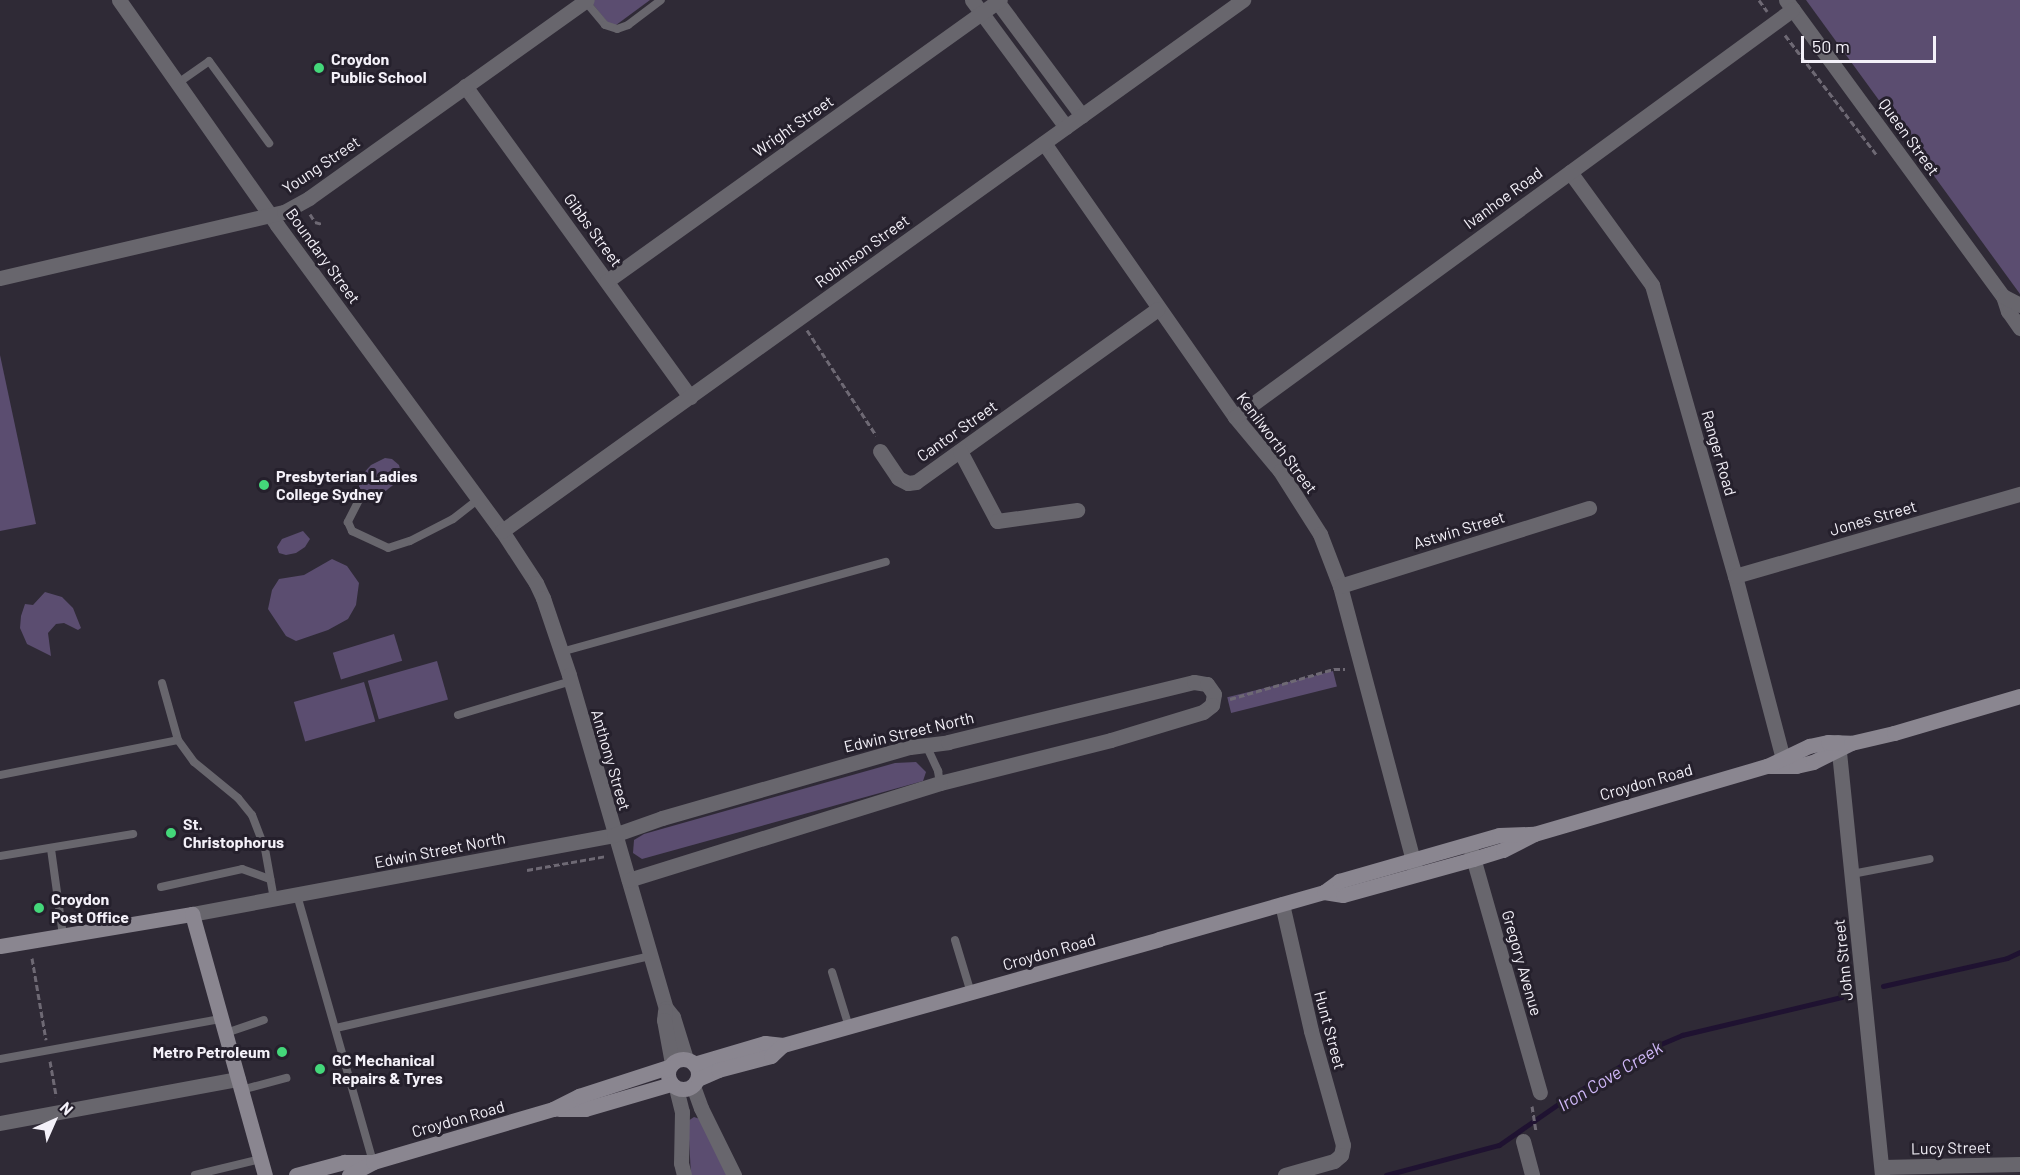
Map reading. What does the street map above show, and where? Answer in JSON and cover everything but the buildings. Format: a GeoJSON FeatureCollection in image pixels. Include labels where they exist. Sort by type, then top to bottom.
{"type":"FeatureCollection","features":[{"type":"Feature","properties":{"kind":"street","name":"Boundary Street"},"geometry":{"type":"LineString","coordinates":[[119,0],[271,216],[502,531]]}},
{"type":"Feature","properties":{"kind":"street"},"geometry":{"type":"LineString","coordinates":[[972,0],[1066,127]]}},
{"type":"Feature","properties":{"kind":"street","name":"Robinson Street"},"geometry":{"type":"LineString","coordinates":[[502,531],[1243,0]]}},
{"type":"Feature","properties":{"kind":"street","name":"Young Street"},"geometry":{"type":"LineString","coordinates":[[0,278],[284,212],[309,198],[586,1]]}},
{"type":"Feature","properties":{"kind":"street"},"geometry":{"type":"LineString","coordinates":[[998,1],[1082,116]]}},
{"type":"Feature","properties":{"kind":"street","name":"Wright Street"},"geometry":{"type":"LineString","coordinates":[[607,280],[998,1]]}},
{"type":"Feature","properties":{"kind":"street","name":"Ivanhoe Road"},"geometry":{"type":"LineString","coordinates":[[1234,417],[1570,172],[1790,4]]}},
{"type":"Feature","properties":{"kind":"street","name":"Queen Street"},"geometry":{"type":"LineString","coordinates":[[1790,4],[2002,296],[2008,311],[2020,328]]}},
{"type":"Feature","properties":{"kind":"street","name":"Gibbs Street"},"geometry":{"type":"LineString","coordinates":[[465,86],[690,397]]}},
{"type":"Feature","properties":{"kind":"street","name":"Kenilworth Street"},"geometry":{"type":"LineString","coordinates":[[1044,143],[1234,417],[1280,471],[1320,534],[1340,586],[1415,867]]}},
{"type":"Feature","properties":{"kind":"street","name":"Ranger Road"},"geometry":{"type":"LineString","coordinates":[[1570,172],[1652,285],[1735,576],[1784,762]]}},
{"type":"Feature","properties":{"kind":"street","name":"Queen Street"},"geometry":{"type":"LineString","coordinates":[[2002,296],[2020,305]]}},
{"type":"Feature","properties":{"kind":"street","name":"Cantor Street"},"geometry":{"type":"LineString","coordinates":[[880,451],[898,478],[908,483],[916,482],[1158,309]]}},
{"type":"Feature","properties":{"kind":"street"},"geometry":{"type":"LineString","coordinates":[[960,451],[997,521],[1077,510]]}},
{"type":"Feature","properties":{"kind":"street","name":"Jones Street"},"geometry":{"type":"LineString","coordinates":[[1735,576],[2020,494]]}},
{"type":"Feature","properties":{"kind":"street","name":"Astwin Street"},"geometry":{"type":"LineString","coordinates":[[1340,586],[1589,508]]}},
{"type":"Feature","properties":{"kind":"street","name":"Anthony Street"},"geometry":{"type":"LineString","coordinates":[[502,531],[543,598],[571,681],[666,1008],[664,1020],[734,1175]]}},
{"type":"Feature","properties":{"kind":"street","name":"Edwin Street North"},"geometry":{"type":"LineString","coordinates":[[0,946],[192,914],[614,835],[673,815],[910,747],[1194,682],[1206,684],[1211,688],[1214,700],[1212,705]]}},
{"type":"Feature","properties":{"kind":"street","name":"Croydon Road"},"geometry":{"type":"LineString","coordinates":[[349,1175],[373,1162],[553,1109],[579,1096],[685,1070],[765,1043],[783,1045],[971,993],[1324,892],[1340,881],[1473,859],[1503,850],[1534,834],[1784,762],[1809,746],[1843,745],[2020,696]]}},
{"type":"Feature","properties":{"kind":"street"},"geometry":{"type":"LineString","coordinates":[[629,880],[940,783],[1111,740],[1203,712],[1212,705]]}},
{"type":"Feature","properties":{"kind":"street","name":"John Street"},"geometry":{"type":"LineString","coordinates":[[1843,745],[1852,874],[1882,1171]]}},
{"type":"Feature","properties":{"kind":"street","name":"Croydon Road"},"geometry":{"type":"LineString","coordinates":[[1415,867],[1469,844],[1499,835],[1534,834]]}},
{"type":"Feature","properties":{"kind":"street","name":"Gregory Avenue"},"geometry":{"type":"LineString","coordinates":[[1469,844],[1540,1092]]}},
{"type":"Feature","properties":{"kind":"street","name":"Hunt Street"},"geometry":{"type":"LineString","coordinates":[[1282,904],[1311,1031],[1343,1145],[1341,1155],[1334,1161],[1285,1175]]}},
{"type":"Feature","properties":{"kind":"street"},"geometry":{"type":"LineString","coordinates":[[192,914],[265,1175]]}},
{"type":"Feature","properties":{"kind":"street"},"geometry":{"type":"LineString","coordinates":[[684,1175],[681,1105],[668,1077],[685,1070]]}},
{"type":"Feature","properties":{"kind":"street","name":"Croydon Road"},"geometry":{"type":"LineString","coordinates":[[553,1109],[585,1109],[674,1086],[685,1089],[685,1070]]}},
{"type":"Feature","properties":{"kind":"street"},"geometry":{"type":"LineString","coordinates":[[0,1123],[240,1085]]}},
{"type":"Feature","properties":{"kind":"street"},"geometry":{"type":"LineString","coordinates":[[1523,1141],[1532,1175]]}},
{"type":"Feature","properties":{"kind":"street","name":"Croydon Road"},"geometry":{"type":"LineString","coordinates":[[296,1175],[344,1162],[373,1162]]}},
{"type":"Feature","properties":{"kind":"street","name":"Lucy Street"},"geometry":{"type":"LineString","coordinates":[[1882,1171],[2020,1164]]}},
{"type":"Feature","properties":{"kind":"lane"},"geometry":{"type":"LineString","coordinates":[[586,1],[605,25],[617,29],[628,25],[661,0]]}},
{"type":"Feature","properties":{"kind":"lane"},"geometry":{"type":"LineString","coordinates":[[178,83],[209,61],[269,143]]}},
{"type":"Feature","properties":{"kind":"lane"},"geometry":{"type":"LineString","coordinates":[[359,500],[348,522],[352,531],[388,548],[453,519],[479,500]]}},
{"type":"Feature","properties":{"kind":"lane"},"geometry":{"type":"LineString","coordinates":[[561,652],[886,562]]}},
{"type":"Feature","properties":{"kind":"lane"},"geometry":{"type":"LineString","coordinates":[[458,715],[571,681]]}},
{"type":"Feature","properties":{"kind":"lane"},"geometry":{"type":"LineString","coordinates":[[162,683],[178,740],[194,762],[238,798],[252,815],[265,849],[274,899]]}},
{"type":"Feature","properties":{"kind":"lane"},"geometry":{"type":"LineString","coordinates":[[0,775],[178,740]]}},
{"type":"Feature","properties":{"kind":"lane"},"geometry":{"type":"LineString","coordinates":[[926,745],[938,771],[940,783]]}},
{"type":"Feature","properties":{"kind":"lane"},"geometry":{"type":"LineString","coordinates":[[0,856],[133,834]]}},
{"type":"Feature","properties":{"kind":"lane"},"geometry":{"type":"LineString","coordinates":[[51,849],[63,936]]}},
{"type":"Feature","properties":{"kind":"lane"},"geometry":{"type":"LineString","coordinates":[[1852,874],[1930,859]]}},
{"type":"Feature","properties":{"kind":"lane"},"geometry":{"type":"LineString","coordinates":[[161,886],[242,870],[270,879]]}},
{"type":"Feature","properties":{"kind":"lane"},"geometry":{"type":"LineString","coordinates":[[297,895],[373,1162]]}},
{"type":"Feature","properties":{"kind":"lane"},"geometry":{"type":"LineString","coordinates":[[955,940],[971,993]]}},
{"type":"Feature","properties":{"kind":"lane"},"geometry":{"type":"LineString","coordinates":[[336,1029],[651,956]]}},
{"type":"Feature","properties":{"kind":"lane"},"geometry":{"type":"LineString","coordinates":[[832,972],[849,1027]]}},
{"type":"Feature","properties":{"kind":"lane"},"geometry":{"type":"LineString","coordinates":[[0,1059],[48,1050],[264,1020]]}},
{"type":"Feature","properties":{"kind":"lane"},"geometry":{"type":"LineString","coordinates":[[240,1085],[286,1078]]}},
{"type":"Feature","properties":{"kind":"lane"},"geometry":{"type":"LineString","coordinates":[[681,1123],[692,1111],[706,1116]]}},
{"type":"Feature","properties":{"kind":"lane"},"geometry":{"type":"LineString","coordinates":[[195,1175],[261,1158]]}},
{"type":"Feature","properties":{"kind":"path"},"geometry":{"type":"LineString","coordinates":[[799,319],[877,436],[880,451]]}},
{"type":"Feature","properties":{"kind":"path"},"geometry":{"type":"LineString","coordinates":[[1212,705],[1334,669],[1362,669]]}},
{"type":"Feature","properties":{"kind":"path"},"geometry":{"type":"LineString","coordinates":[[519,871],[610,855]]}},
{"type":"Feature","properties":{"kind":"path"},"geometry":{"type":"LineString","coordinates":[[32,958],[60,1112]]}},
{"type":"Feature","properties":{"kind":"path"},"geometry":{"type":"LineString","coordinates":[[1530,1109],[1537,1132]]}},
{"type":"Feature","properties":{"kind":"shaded area"},"geometry":{"type":"Polygon","coordinates":[[[594,0],[650,0],[612,28],[591,2],[594,0]]]}},
{"type":"Feature","properties":{"kind":"shaded area"},"geometry":{"type":"Polygon","coordinates":[[[1806,0],[2020,0],[2020,294],[1806,0]]]}},
{"type":"Feature","properties":{"kind":"shaded area"},"geometry":{"type":"Polygon","coordinates":[[[0,355],[36,524],[0,531],[0,355]]]}},
{"type":"Feature","properties":{"kind":"shaded area"},"geometry":{"type":"Polygon","coordinates":[[[385,458],[392,459],[399,465],[401,473],[398,481],[382,494],[364,494],[359,487],[360,477],[371,465],[385,458]]]}},
{"type":"Feature","properties":{"kind":"shaded area"},"geometry":{"type":"Polygon","coordinates":[[[303,531],[310,539],[305,547],[296,553],[286,555],[279,553],[277,547],[282,539],[303,531]]]}},
{"type":"Feature","properties":{"kind":"shaded area"},"geometry":{"type":"Polygon","coordinates":[[[332,559],[347,566],[359,583],[356,605],[348,619],[328,630],[296,641],[286,636],[268,609],[272,590],[279,579],[304,575],[332,559]]]}},
{"type":"Feature","properties":{"kind":"shaded area"},"geometry":{"type":"Polygon","coordinates":[[[45,592],[62,597],[73,608],[81,628],[78,630],[64,623],[56,624],[48,633],[51,656],[27,644],[20,628],[25,604],[33,605],[45,592]]]}},
{"type":"Feature","properties":{"kind":"shaded area"},"geometry":{"type":"Polygon","coordinates":[[[394,634],[402,661],[341,679],[333,653],[394,634]]]}},
{"type":"Feature","properties":{"kind":"shaded area"},"geometry":{"type":"Polygon","coordinates":[[[437,661],[448,699],[379,719],[368,681],[437,661]]]}},
{"type":"Feature","properties":{"kind":"shaded area"},"geometry":{"type":"Polygon","coordinates":[[[1333,671],[1337,687],[1231,713],[1227,697],[1333,671]]]}},
{"type":"Feature","properties":{"kind":"shaded area"},"geometry":{"type":"Polygon","coordinates":[[[364,682],[375,721],[305,742],[294,702],[364,682]]]}},
{"type":"Feature","properties":{"kind":"shaded area"},"geometry":{"type":"Polygon","coordinates":[[[916,762],[926,772],[923,781],[642,859],[633,853],[634,840],[644,834],[895,763],[916,762]]]}},
{"type":"Feature","properties":{"kind":"shaded area"},"geometry":{"type":"Polygon","coordinates":[[[694,1117],[700,1119],[728,1175],[691,1175],[688,1121],[694,1117]]]}},
{"type":"Feature","properties":{"kind":"waterway","name":"Iron Cove Creek"},"geometry":{"type":"LineString","coordinates":[[1883,986],[2007,958],[2020,952]]}},
{"type":"Feature","properties":{"kind":"waterway","name":"Iron Cove Creek"},"geometry":{"type":"LineString","coordinates":[[1386,1175],[1499,1145],[1564,1100],[1649,1049],[1682,1035],[1842,997]]}},
{"type":"Feature","properties":{"kind":"place","name":"Croydon Public School"},"geometry":{"type":"Point","coordinates":[319,68]}},
{"type":"Feature","properties":{"kind":"place","name":"Presbyterian Ladies College Sydney"},"geometry":{"type":"Point","coordinates":[264,485]}},
{"type":"Feature","properties":{"kind":"place","name":"St. Christophorus"},"geometry":{"type":"Point","coordinates":[171,833]}},
{"type":"Feature","properties":{"kind":"place","name":"Croydon Post Office"},"geometry":{"type":"Point","coordinates":[39,908]}},
{"type":"Feature","properties":{"kind":"place","name":"Metro Petroleum"},"geometry":{"type":"Point","coordinates":[282,1052]}},
{"type":"Feature","properties":{"kind":"place","name":"GC Mechanical Repairs & Tyres"},"geometry":{"type":"Point","coordinates":[320,1069]}}]}
